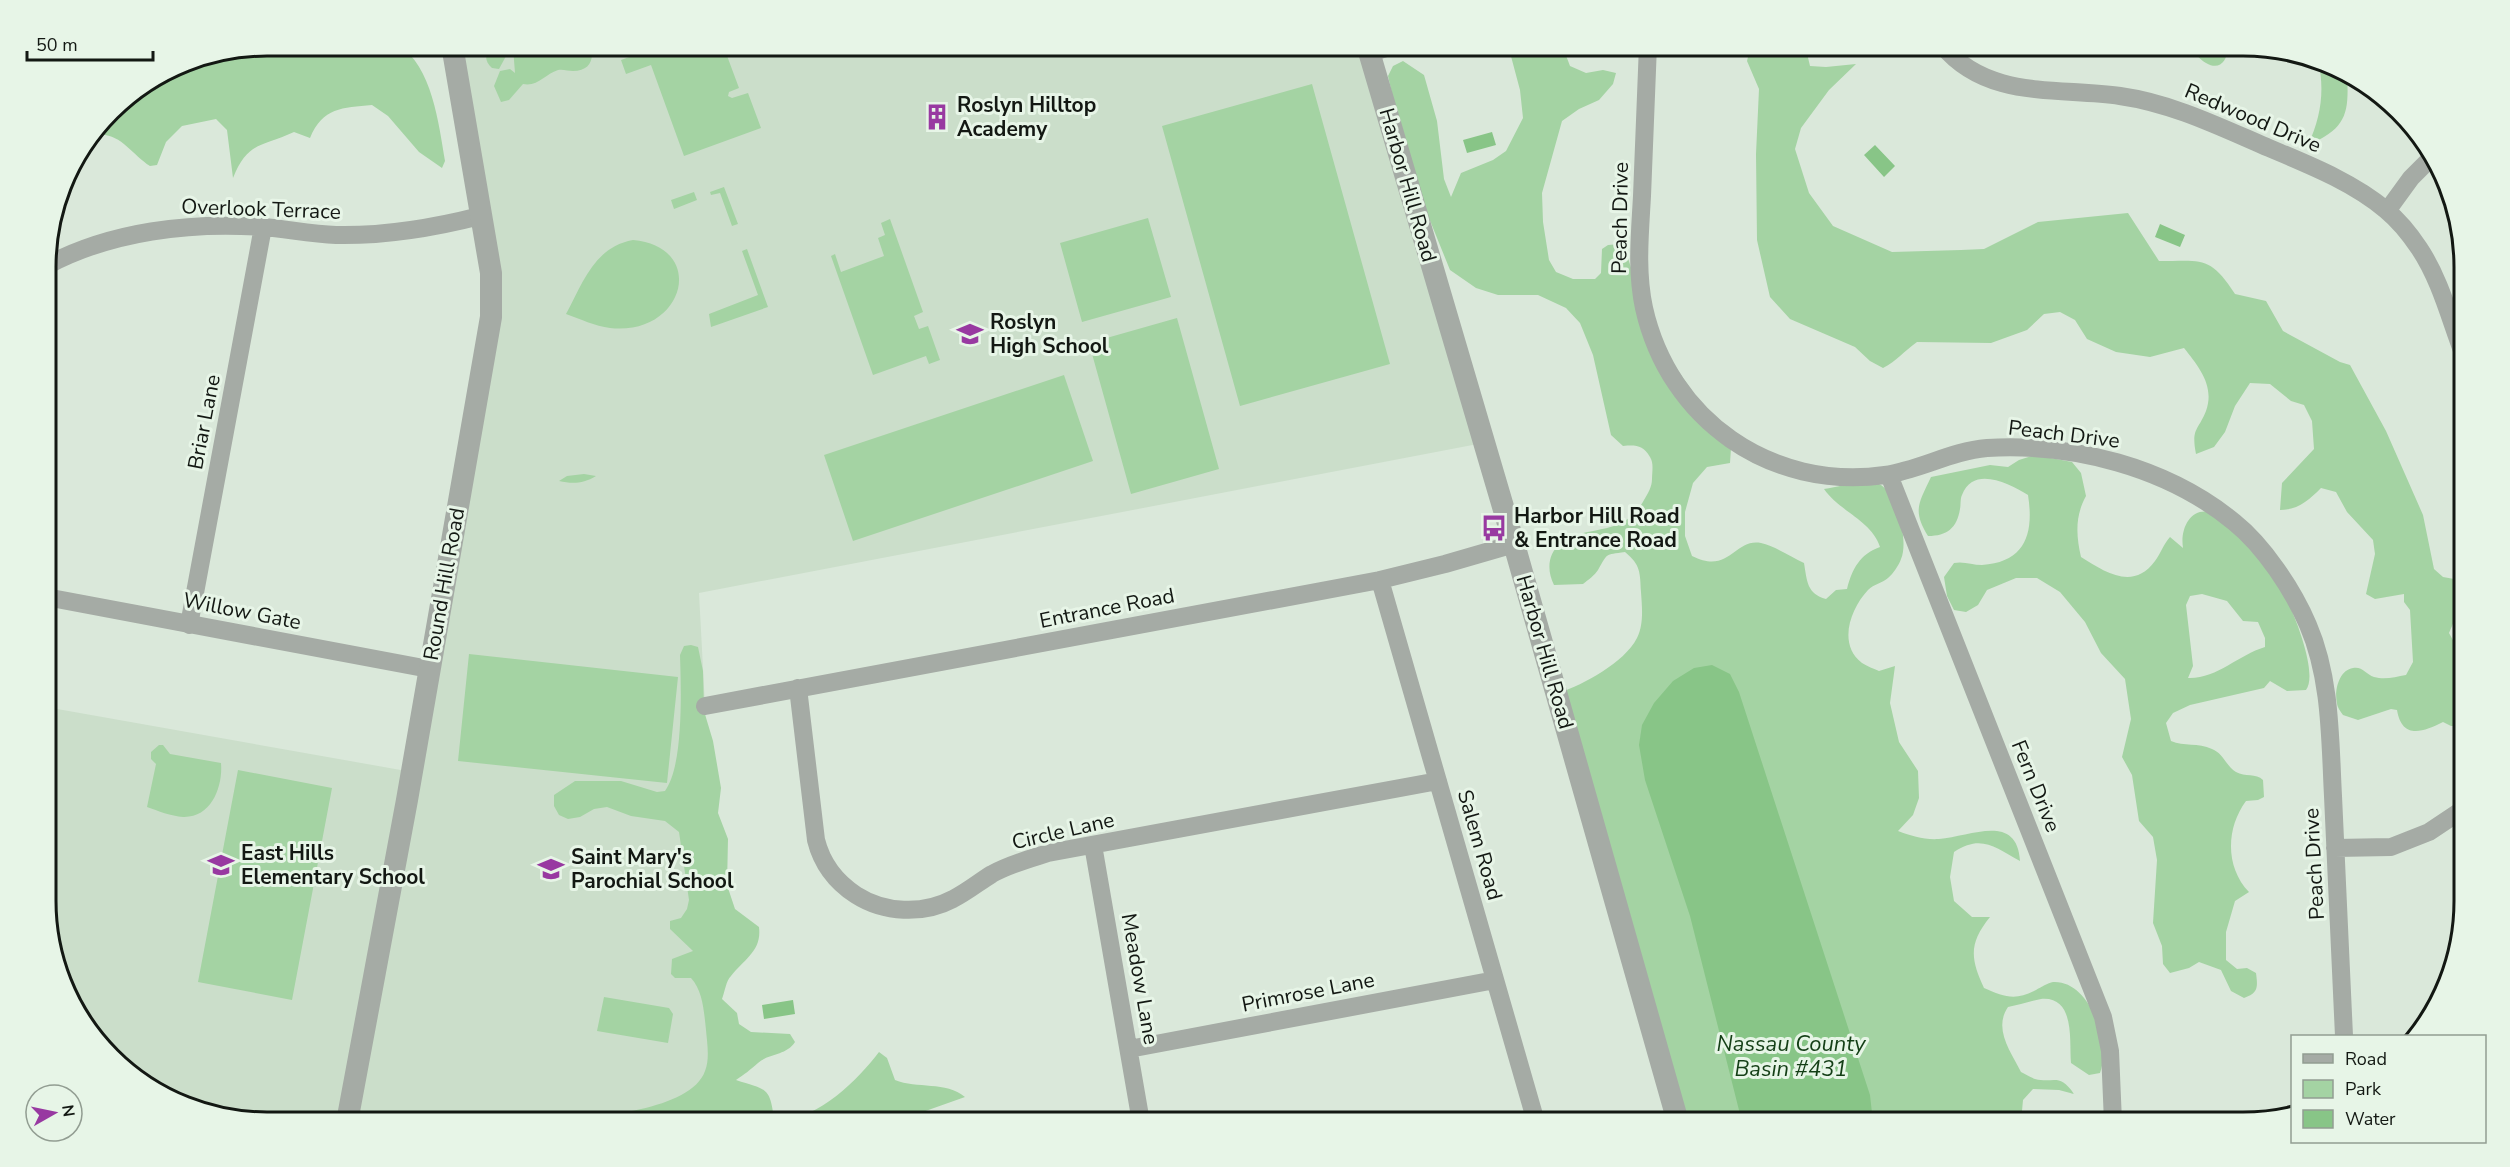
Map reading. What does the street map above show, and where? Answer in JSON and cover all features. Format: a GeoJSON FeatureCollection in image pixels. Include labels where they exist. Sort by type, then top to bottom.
{"type":"FeatureCollection","features":[{"type":"Feature","properties":{"kind":"street","name":"Round Hill Road"},"geometry":{"type":"LineString","coordinates":[[349,1112],[491,317],[490,273],[454,56]]}},
{"type":"Feature","properties":{"kind":"street","name":"Harbor Hill Road"},"geometry":{"type":"LineString","coordinates":[[1370,56],[1514,544],[1675,1111]]}},
{"type":"Feature","properties":{"kind":"street","name":"Peach Drive"},"geometry":{"type":"LineString","coordinates":[[1648,56],[1639,261],[1643,304],[1653,340],[1666,369],[1688,400],[1714,428],[1745,449],[1785,467],[1825,476],[1889,474],[1946,456],[1985,448],[2022,447],[2121,463],[2160,477],[2204,500],[2237,524],[2266,556],[2290,591],[2308,626],[2318,651],[2328,706],[2344,1035]]}},
{"type":"Feature","properties":{"kind":"street","name":"Redwood Drive"},"geometry":{"type":"LineString","coordinates":[[1952,56],[1981,75],[2018,88],[2138,98],[2199,117],[2333,176],[2387,211],[2419,248],[2454,330]]}},
{"type":"Feature","properties":{"kind":"street"},"geometry":{"type":"LineString","coordinates":[[2387,211],[2411,178],[2427,162]]}},
{"type":"Feature","properties":{"kind":"street","name":"Overlook Terrace"},"geometry":{"type":"LineString","coordinates":[[56,261],[75,252],[132,236],[195,225],[263,227],[320,234],[352,234],[440,226],[480,216]]}},
{"type":"Feature","properties":{"kind":"street","name":"Briar Lane"},"geometry":{"type":"LineString","coordinates":[[189,625],[263,227]]}},
{"type":"Feature","properties":{"kind":"street","name":"Fern Drive"},"geometry":{"type":"LineString","coordinates":[[1889,474],[2103,1017],[2110,1050],[2113,1111]]}},
{"type":"Feature","properties":{"kind":"street","name":"Entrance Road"},"geometry":{"type":"LineString","coordinates":[[705,706],[1380,580],[1436,567],[1514,544]]}},
{"type":"Feature","properties":{"kind":"street","name":"Salem Road"},"geometry":{"type":"LineString","coordinates":[[1380,580],[1533,1111]]}},
{"type":"Feature","properties":{"kind":"street","name":"Willow Gate"},"geometry":{"type":"LineString","coordinates":[[56,599],[429,669]]}},
{"type":"Feature","properties":{"kind":"street","name":"Circle Lane"},"geometry":{"type":"LineString","coordinates":[[798,688],[818,849],[836,879],[866,901],[900,910],[933,907],[953,899],[993,873],[1048,853],[1438,782]]}},
{"type":"Feature","properties":{"kind":"street"},"geometry":{"type":"LineString","coordinates":[[2336,848],[2391,847],[2429,832],[2454,815]]}},
{"type":"Feature","properties":{"kind":"street","name":"Meadow Lane"},"geometry":{"type":"LineString","coordinates":[[1093,845],[1139,1112]]}},
{"type":"Feature","properties":{"kind":"street","name":"Primrose Lane"},"geometry":{"type":"LineString","coordinates":[[1129,1048],[1495,980]]}},
{"type":"Feature","properties":{"kind":"shaded area","name":"Roslyn High School"},"geometry":{"type":"Polygon","coordinates":[[[454,56],[1370,56],[1483,443],[699,593],[705,706],[715,1112],[267,1112],[239,1110],[212,1104],[173,1090],[149,1076],[127,1059],[99,1029],[77,994],[63,955],[56,914],[56,709],[412,772],[491,317],[454,56]]]}},
{"type":"Feature","properties":{"kind":"green space"},"geometry":{"type":"Polygon","coordinates":[[[253,56],[412,56],[419,66],[432,97],[445,161],[442,168],[419,152],[388,116],[372,105],[343,109],[327,115],[315,128],[310,138],[294,132],[257,147],[244,157],[233,178],[227,130],[216,119],[182,126],[166,142],[157,165],[150,166],[117,139],[102,135],[117,117],[149,91],[173,77],[212,63],[253,56]]]}},
{"type":"Feature","properties":{"kind":"green space"},"geometry":{"type":"Polygon","coordinates":[[[486,56],[506,56],[499,69],[492,68],[486,56]]]}},
{"type":"Feature","properties":{"kind":"green space"},"geometry":{"type":"Polygon","coordinates":[[[514,56],[592,56],[590,63],[584,69],[558,70],[533,84],[523,84],[509,100],[501,102],[494,86],[500,71],[510,69],[515,73],[514,56]]]}},
{"type":"Feature","properties":{"kind":"green space"},"geometry":{"type":"Polygon","coordinates":[[[632,56],[727,56],[739,88],[729,92],[728,96],[732,98],[748,93],[761,128],[684,156],[651,65],[626,74],[621,60],[632,56]]]}},
{"type":"Feature","properties":{"kind":"green space"},"geometry":{"type":"Polygon","coordinates":[[[1511,56],[1566,56],[1570,66],[1586,73],[1603,70],[1616,73],[1613,84],[1599,100],[1579,109],[1562,121],[1542,193],[1543,222],[1549,260],[1556,272],[1573,279],[1595,279],[1601,273],[1602,249],[1608,245],[1620,244],[1627,255],[1634,277],[1640,315],[1731,448],[1730,463],[1707,467],[1693,483],[1685,512],[1685,536],[1692,556],[1705,561],[1715,561],[1752,543],[1766,544],[1804,563],[1811,590],[1826,599],[1836,590],[1847,589],[1858,563],[1867,554],[1880,547],[1870,530],[1830,497],[1824,489],[1859,482],[1873,482],[1885,489],[1891,497],[1900,518],[1902,530],[1901,559],[1890,576],[1870,588],[1856,606],[1848,636],[1854,655],[1862,663],[1879,671],[1895,666],[1890,703],[1899,742],[1918,771],[1919,798],[1913,815],[1898,831],[1934,839],[1977,832],[2001,832],[2010,837],[2017,846],[2020,861],[1988,844],[1972,844],[1954,852],[1950,877],[1954,901],[1972,917],[1990,917],[1978,935],[1974,951],[1976,968],[1984,988],[1998,994],[2016,997],[2053,982],[2066,984],[2078,991],[2087,1003],[2095,1016],[2103,1047],[2100,1073],[2089,1075],[2071,1063],[2070,1033],[2065,1012],[2052,1000],[2041,999],[2008,1007],[2002,1024],[2005,1040],[2021,1072],[2035,1079],[2060,1081],[2074,1094],[2059,1090],[2033,1089],[2023,1100],[2022,1111],[1675,1111],[1559,693],[1602,672],[1631,647],[1637,638],[1642,621],[1640,574],[1637,565],[1625,552],[1607,556],[1595,574],[1583,584],[1554,585],[1549,568],[1553,552],[1561,543],[1582,533],[1615,525],[1626,520],[1635,512],[1651,487],[1652,462],[1642,448],[1623,446],[1611,435],[1593,355],[1580,323],[1566,308],[1538,295],[1498,295],[1476,288],[1450,270],[1410,171],[1388,76],[1393,66],[1403,61],[1424,75],[1437,121],[1444,179],[1451,197],[1461,173],[1493,160],[1506,151],[1523,118],[1520,90],[1511,56]]]}},
{"type":"Feature","properties":{"kind":"green space"},"geometry":{"type":"Polygon","coordinates":[[[1748,56],[1808,56],[1810,66],[1856,64],[1829,90],[1801,128],[1795,149],[1809,193],[1833,226],[1892,252],[1984,249],[2038,222],[2128,213],[2159,261],[2195,261],[2211,266],[2219,272],[2235,294],[2266,301],[2283,331],[2340,362],[2350,365],[2386,431],[2423,515],[2434,569],[2443,577],[2454,579],[2454,621],[2449,633],[2454,642],[2454,726],[2443,722],[2428,729],[2414,731],[2403,726],[2397,710],[2391,709],[2358,720],[2343,715],[2339,709],[2336,698],[2337,687],[2341,677],[2348,670],[2359,668],[2374,677],[2382,678],[2406,675],[2413,662],[2410,610],[2404,602],[2404,594],[2375,599],[2366,594],[2375,554],[2373,540],[2347,512],[2336,492],[2321,488],[2298,506],[2280,510],[2282,483],[2314,449],[2312,421],[2304,405],[2291,401],[2270,384],[2250,383],[2235,406],[2225,432],[2214,447],[2196,454],[2195,434],[2206,411],[2208,393],[2204,377],[2184,348],[2150,357],[2116,352],[2087,339],[2075,320],[2060,312],[2044,314],[2027,330],[1991,343],[1917,342],[1883,368],[1870,361],[1855,347],[1790,319],[1770,297],[1757,240],[1756,154],[1759,89],[1747,61],[1748,56]]]}},
{"type":"Feature","properties":{"kind":"green space"},"geometry":{"type":"Polygon","coordinates":[[[2198,56],[2226,56],[2220,65],[2205,62],[2198,56]]]}},
{"type":"Feature","properties":{"kind":"green space"},"geometry":{"type":"Polygon","coordinates":[[[2320,71],[2347,83],[2346,108],[2338,125],[2331,132],[2308,145],[2321,103],[2320,71]]]}},
{"type":"Feature","properties":{"kind":"green space"},"geometry":{"type":"Polygon","coordinates":[[[1312,84],[1390,364],[1240,406],[1162,126],[1312,84]]]}},
{"type":"Feature","properties":{"kind":"green space"},"geometry":{"type":"Polygon","coordinates":[[[724,187],[738,224],[732,226],[720,193],[711,195],[710,192],[724,187]]]}},
{"type":"Feature","properties":{"kind":"green space"},"geometry":{"type":"Polygon","coordinates":[[[694,192],[697,200],[674,209],[671,200],[694,192]]]}},
{"type":"Feature","properties":{"kind":"green space"},"geometry":{"type":"Polygon","coordinates":[[[1148,218],[1171,297],[1082,322],[1060,243],[1148,218]]]}},
{"type":"Feature","properties":{"kind":"green space"},"geometry":{"type":"Polygon","coordinates":[[[890,219],[923,312],[914,316],[919,329],[928,326],[940,360],[929,364],[926,356],[873,375],[831,256],[835,254],[841,272],[884,256],[878,238],[885,235],[881,223],[890,219]]]}},
{"type":"Feature","properties":{"kind":"green space"},"geometry":{"type":"Polygon","coordinates":[[[633,240],[657,246],[672,258],[678,273],[678,290],[670,306],[656,319],[636,327],[604,327],[566,314],[584,279],[599,258],[608,250],[633,240]]]}},
{"type":"Feature","properties":{"kind":"green space"},"geometry":{"type":"Polygon","coordinates":[[[747,249],[768,307],[711,327],[709,314],[758,295],[742,251],[747,249]]]}},
{"type":"Feature","properties":{"kind":"green space"},"geometry":{"type":"Polygon","coordinates":[[[1177,318],[1219,469],[1131,494],[1089,343],[1177,318]]]}},
{"type":"Feature","properties":{"kind":"green space"},"geometry":{"type":"Polygon","coordinates":[[[1064,375],[1093,461],[853,541],[824,455],[1064,375]]]}},
{"type":"Feature","properties":{"kind":"green space"},"geometry":{"type":"Polygon","coordinates":[[[2035,455],[2072,462],[2081,473],[2086,496],[2078,518],[2079,549],[2081,557],[2100,568],[2119,576],[2138,575],[2155,561],[2170,537],[2183,548],[2184,530],[2192,516],[2206,511],[2214,513],[2235,531],[2275,578],[2294,617],[2301,634],[2309,667],[2309,681],[2306,690],[2287,691],[2270,681],[2264,688],[2190,705],[2173,713],[2166,723],[2171,741],[2212,749],[2219,753],[2236,772],[2263,780],[2264,797],[2246,801],[2235,823],[2231,847],[2236,871],[2249,892],[2235,901],[2226,932],[2226,960],[2237,969],[2247,968],[2256,973],[2256,989],[2249,996],[2244,998],[2231,991],[2221,970],[2199,962],[2189,968],[2170,973],[2163,964],[2162,946],[2153,923],[2157,860],[2153,837],[2139,821],[2132,775],[2122,757],[2131,719],[2125,679],[2101,653],[2085,622],[2060,592],[2037,578],[2016,578],[1987,590],[1978,605],[1966,612],[1954,610],[1947,596],[1944,577],[1954,563],[1982,565],[1997,563],[2017,552],[2028,533],[2030,509],[2028,495],[2011,486],[1992,480],[1975,481],[1962,495],[1959,516],[1954,526],[1941,534],[1928,536],[1920,519],[1919,506],[1931,477],[1990,465],[2008,467],[2019,460],[2035,455]],[[2202,594],[2190,596],[2186,605],[2193,666],[2188,678],[2218,671],[2265,647],[2265,638],[2258,622],[2243,621],[2227,601],[2202,594]]]}},
{"type":"Feature","properties":{"kind":"green space"},"geometry":{"type":"Polygon","coordinates":[[[584,474],[596,476],[577,483],[559,481],[567,476],[584,474]]]}},
{"type":"Feature","properties":{"kind":"green space"},"geometry":{"type":"Polygon","coordinates":[[[684,646],[698,647],[703,671],[704,711],[713,741],[721,788],[718,813],[728,839],[727,885],[735,909],[759,927],[755,949],[729,978],[722,999],[737,1013],[739,1024],[751,1032],[790,1034],[795,1042],[787,1050],[762,1060],[736,1080],[765,1091],[771,1100],[773,1112],[627,1112],[662,1103],[681,1095],[696,1084],[707,1066],[705,1023],[698,989],[691,978],[675,978],[671,974],[672,959],[693,951],[670,929],[670,921],[681,918],[687,909],[689,900],[679,832],[665,821],[631,816],[607,807],[594,809],[580,817],[568,819],[559,815],[554,806],[554,795],[575,781],[621,781],[657,792],[665,791],[676,763],[681,705],[680,655],[684,646]]]}},
{"type":"Feature","properties":{"kind":"green space"},"geometry":{"type":"Polygon","coordinates":[[[469,654],[678,677],[667,783],[458,761],[469,654]]]}},
{"type":"Feature","properties":{"kind":"green space"},"geometry":{"type":"Polygon","coordinates":[[[159,745],[163,745],[170,754],[221,763],[218,790],[214,799],[201,812],[183,817],[147,807],[156,764],[151,759],[151,752],[159,745]]]}},
{"type":"Feature","properties":{"kind":"green space"},"geometry":{"type":"Polygon","coordinates":[[[238,770],[332,788],[292,1000],[198,982],[238,770]]]}},
{"type":"Feature","properties":{"kind":"green space"},"geometry":{"type":"Polygon","coordinates":[[[604,997],[669,1008],[673,1014],[668,1043],[597,1031],[604,997]]]}},
{"type":"Feature","properties":{"kind":"green space"},"geometry":{"type":"Polygon","coordinates":[[[879,1052],[887,1058],[895,1080],[949,1089],[965,1097],[924,1112],[811,1112],[833,1099],[846,1088],[879,1052]]]}},
{"type":"Feature","properties":{"kind":"water"},"geometry":{"type":"Polygon","coordinates":[[[1492,132],[1496,145],[1467,153],[1463,140],[1492,132]]]}},
{"type":"Feature","properties":{"kind":"water"},"geometry":{"type":"Polygon","coordinates":[[[1875,145],[1895,166],[1884,177],[1864,155],[1875,145]]]}},
{"type":"Feature","properties":{"kind":"water"},"geometry":{"type":"Polygon","coordinates":[[[2160,224],[2185,235],[2180,247],[2155,237],[2160,224]]]}},
{"type":"Feature","properties":{"kind":"water","name":"Nassau County Basin #431"},"geometry":{"type":"Polygon","coordinates":[[[1712,665],[1730,674],[1739,692],[1870,1095],[1872,1111],[1739,1111],[1690,916],[1645,780],[1639,745],[1642,725],[1654,703],[1673,681],[1694,668],[1712,665]]]}},
{"type":"Feature","properties":{"kind":"water"},"geometry":{"type":"Polygon","coordinates":[[[793,1000],[795,1014],[764,1019],[762,1005],[793,1000]]]}},
{"type":"Feature","properties":{"kind":"place","name":"Roslyn Hilltop Academy"},"geometry":{"type":"Point","coordinates":[937,117]}},
{"type":"Feature","properties":{"kind":"place","name":"Roslyn High School"},"geometry":{"type":"Point","coordinates":[970,334]}},
{"type":"Feature","properties":{"kind":"place","name":"Harbor Hill Road & Entrance Road"},"geometry":{"type":"Point","coordinates":[1494,528]}},
{"type":"Feature","properties":{"kind":"place","name":"East Hills Elementary School"},"geometry":{"type":"Point","coordinates":[221,865]}},
{"type":"Feature","properties":{"kind":"place","name":"Saint Mary's Parochial School"},"geometry":{"type":"Point","coordinates":[551,869]}}]}
